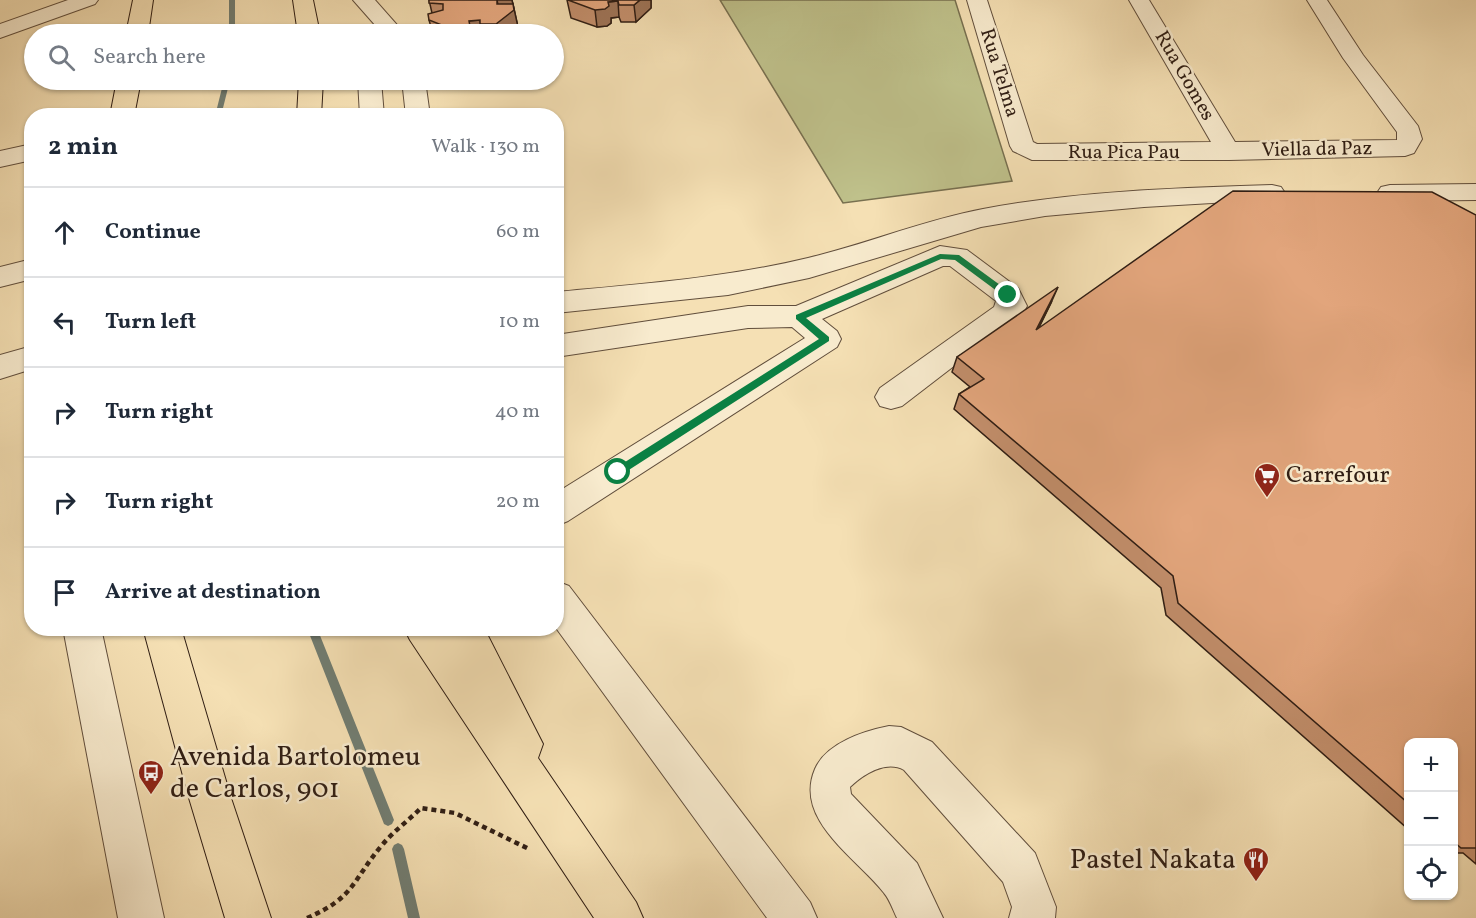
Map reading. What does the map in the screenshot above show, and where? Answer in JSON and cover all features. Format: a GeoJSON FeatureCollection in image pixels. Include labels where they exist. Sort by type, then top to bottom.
{"type":"FeatureCollection","features":[{"type":"Feature","properties":{"kind":"main road"},"geometry":{"type":"LineString","coordinates":[[139,24],[143,0]]}},
{"type":"Feature","properties":{"kind":"main road"},"geometry":{"type":"LineString","coordinates":[[303,0],[307,24]]}},
{"type":"Feature","properties":{"kind":"main road"},"geometry":{"type":"LineString","coordinates":[[124,108],[127,90]]}},
{"type":"Feature","properties":{"kind":"main road"},"geometry":{"type":"LineString","coordinates":[[309,108],[310,90]]}},
{"type":"Feature","properties":{"kind":"main road"},"geometry":{"type":"LineString","coordinates":[[164,636],[210,798],[248,918]]}},
{"type":"Feature","properties":{"kind":"main road"},"geometry":{"type":"LineString","coordinates":[[428,636],[553,846],[620,918]]}},
{"type":"Feature","properties":{"kind":"main road"},"geometry":{"type":"LineString","coordinates":[[467,636],[553,846]]}},
{"type":"Feature","properties":{"kind":"street"},"geometry":{"type":"LineString","coordinates":[[0,31],[88,0]]}},
{"type":"Feature","properties":{"kind":"street"},"geometry":{"type":"LineString","coordinates":[[363,0],[385,24]]}},
{"type":"Feature","properties":{"kind":"street","name":"Rua Telma"},"geometry":{"type":"LineString","coordinates":[[977,0],[1022,146]]}},
{"type":"Feature","properties":{"kind":"street","name":"Rua Gomes"},"geometry":{"type":"LineString","coordinates":[[1139,0],[1229,152]]}},
{"type":"Feature","properties":{"kind":"street","name":"Viella da Paz"},"geometry":{"type":"LineString","coordinates":[[1229,152],[1405,148],[1410,139],[1409,132],[1354,58],[1317,0]]}},
{"type":"Feature","properties":{"kind":"street"},"geometry":{"type":"LineString","coordinates":[[371,90],[372,108]]}},
{"type":"Feature","properties":{"kind":"street"},"geometry":{"type":"LineString","coordinates":[[415,90],[417,108]]}},
{"type":"Feature","properties":{"kind":"street","name":"Rua Pica Pau"},"geometry":{"type":"LineString","coordinates":[[1022,146],[1038,153],[1229,152]]}},
{"type":"Feature","properties":{"kind":"street"},"geometry":{"type":"LineString","coordinates":[[0,159],[24,154]]}},
{"type":"Feature","properties":{"kind":"street"},"geometry":{"type":"LineString","coordinates":[[1368,193],[1476,192]]}},
{"type":"Feature","properties":{"kind":"street"},"geometry":{"type":"LineString","coordinates":[[564,302],[728,285],[809,268],[980,218],[1045,207],[1144,198],[1297,193]]}},
{"type":"Feature","properties":{"kind":"street"},"geometry":{"type":"LineString","coordinates":[[564,345],[748,317],[787,317],[940,256],[957,257],[1008,295],[1013,306],[1004,315],[891,397]]}},
{"type":"Feature","properties":{"kind":"street"},"geometry":{"type":"LineString","coordinates":[[0,277],[24,271]]}},
{"type":"Feature","properties":{"kind":"street"},"geometry":{"type":"LineString","coordinates":[[564,506],[826,339],[787,317]]}},
{"type":"Feature","properties":{"kind":"street"},"geometry":{"type":"LineString","coordinates":[[0,367],[24,360]]}},
{"type":"Feature","properties":{"kind":"street"},"geometry":{"type":"LineString","coordinates":[[564,609],[794,918]]}},
{"type":"Feature","properties":{"kind":"street"},"geometry":{"type":"LineString","coordinates":[[84,636],[141,918]]}},
{"type":"Feature","properties":{"kind":"street"},"geometry":{"type":"LineString","coordinates":[[920,918],[901,879],[835,808],[830,796],[830,781],[836,773],[878,746],[898,746],[918,756],[1020,868],[1034,907],[1032,918]]}},
{"type":"Feature","properties":{"kind":"path"},"geometry":{"type":"LineString","coordinates":[[307,918],[331,908],[348,894],[383,844],[421,808],[455,813],[487,831],[553,846]]}},
{"type":"Feature","properties":{"kind":"green space"},"geometry":{"type":"Polygon","coordinates":[[[720,0],[955,0],[1012,181],[843,203],[720,0]]]}},
{"type":"Feature","properties":{"kind":"building"},"geometry":{"type":"Polygon","coordinates":[[[429,0],[497,0],[497,4],[513,4],[514,10],[496,24],[480,24],[480,20],[469,21],[470,24],[439,24],[429,20],[428,14],[443,10],[443,4],[429,3],[429,0]]]}},
{"type":"Feature","properties":{"kind":"building"},"geometry":{"type":"Polygon","coordinates":[[[568,0],[640,0],[634,5],[619,5],[618,1],[608,2],[609,6],[605,9],[595,10],[568,0]]]}},
{"type":"Feature","properties":{"kind":"building","name":"Carrefour"},"geometry":{"type":"Polygon","coordinates":[[[1233,191],[1432,192],[1476,215],[1476,848],[1461,848],[1458,845],[1458,738],[1404,738],[1404,800],[1178,603],[1173,576],[959,394],[984,379],[957,357],[1058,287],[1036,330],[1233,191]]]}},
{"type":"Feature","properties":{"kind":"waterway"},"geometry":{"type":"LineString","coordinates":[[232,0],[232,24]]}},
{"type":"Feature","properties":{"kind":"waterway"},"geometry":{"type":"LineString","coordinates":[[220,108],[224,90]]}},
{"type":"Feature","properties":{"kind":"waterway"},"geometry":{"type":"LineString","coordinates":[[315,636],[388,820]]}},
{"type":"Feature","properties":{"kind":"waterway"},"geometry":{"type":"LineString","coordinates":[[398,849],[414,918]]}},
{"type":"Feature","properties":{"kind":"place","name":"Carrefour"},"geometry":{"type":"Point","coordinates":[1267,499]}},
{"type":"Feature","properties":{"kind":"place","name":"Avenida Bartolomeu de Carlos, 901"},"geometry":{"type":"Point","coordinates":[151,796]}},
{"type":"Feature","properties":{"kind":"place","name":"Pastel Nakata"},"geometry":{"type":"Point","coordinates":[1256,883]}},
{"type":"Feature","properties":{"kind":"route"},"geometry":{"type":"LineString","coordinates":[[618,472],[826,339],[799,317],[940,256],[957,257],[1008,295]]}}]}
